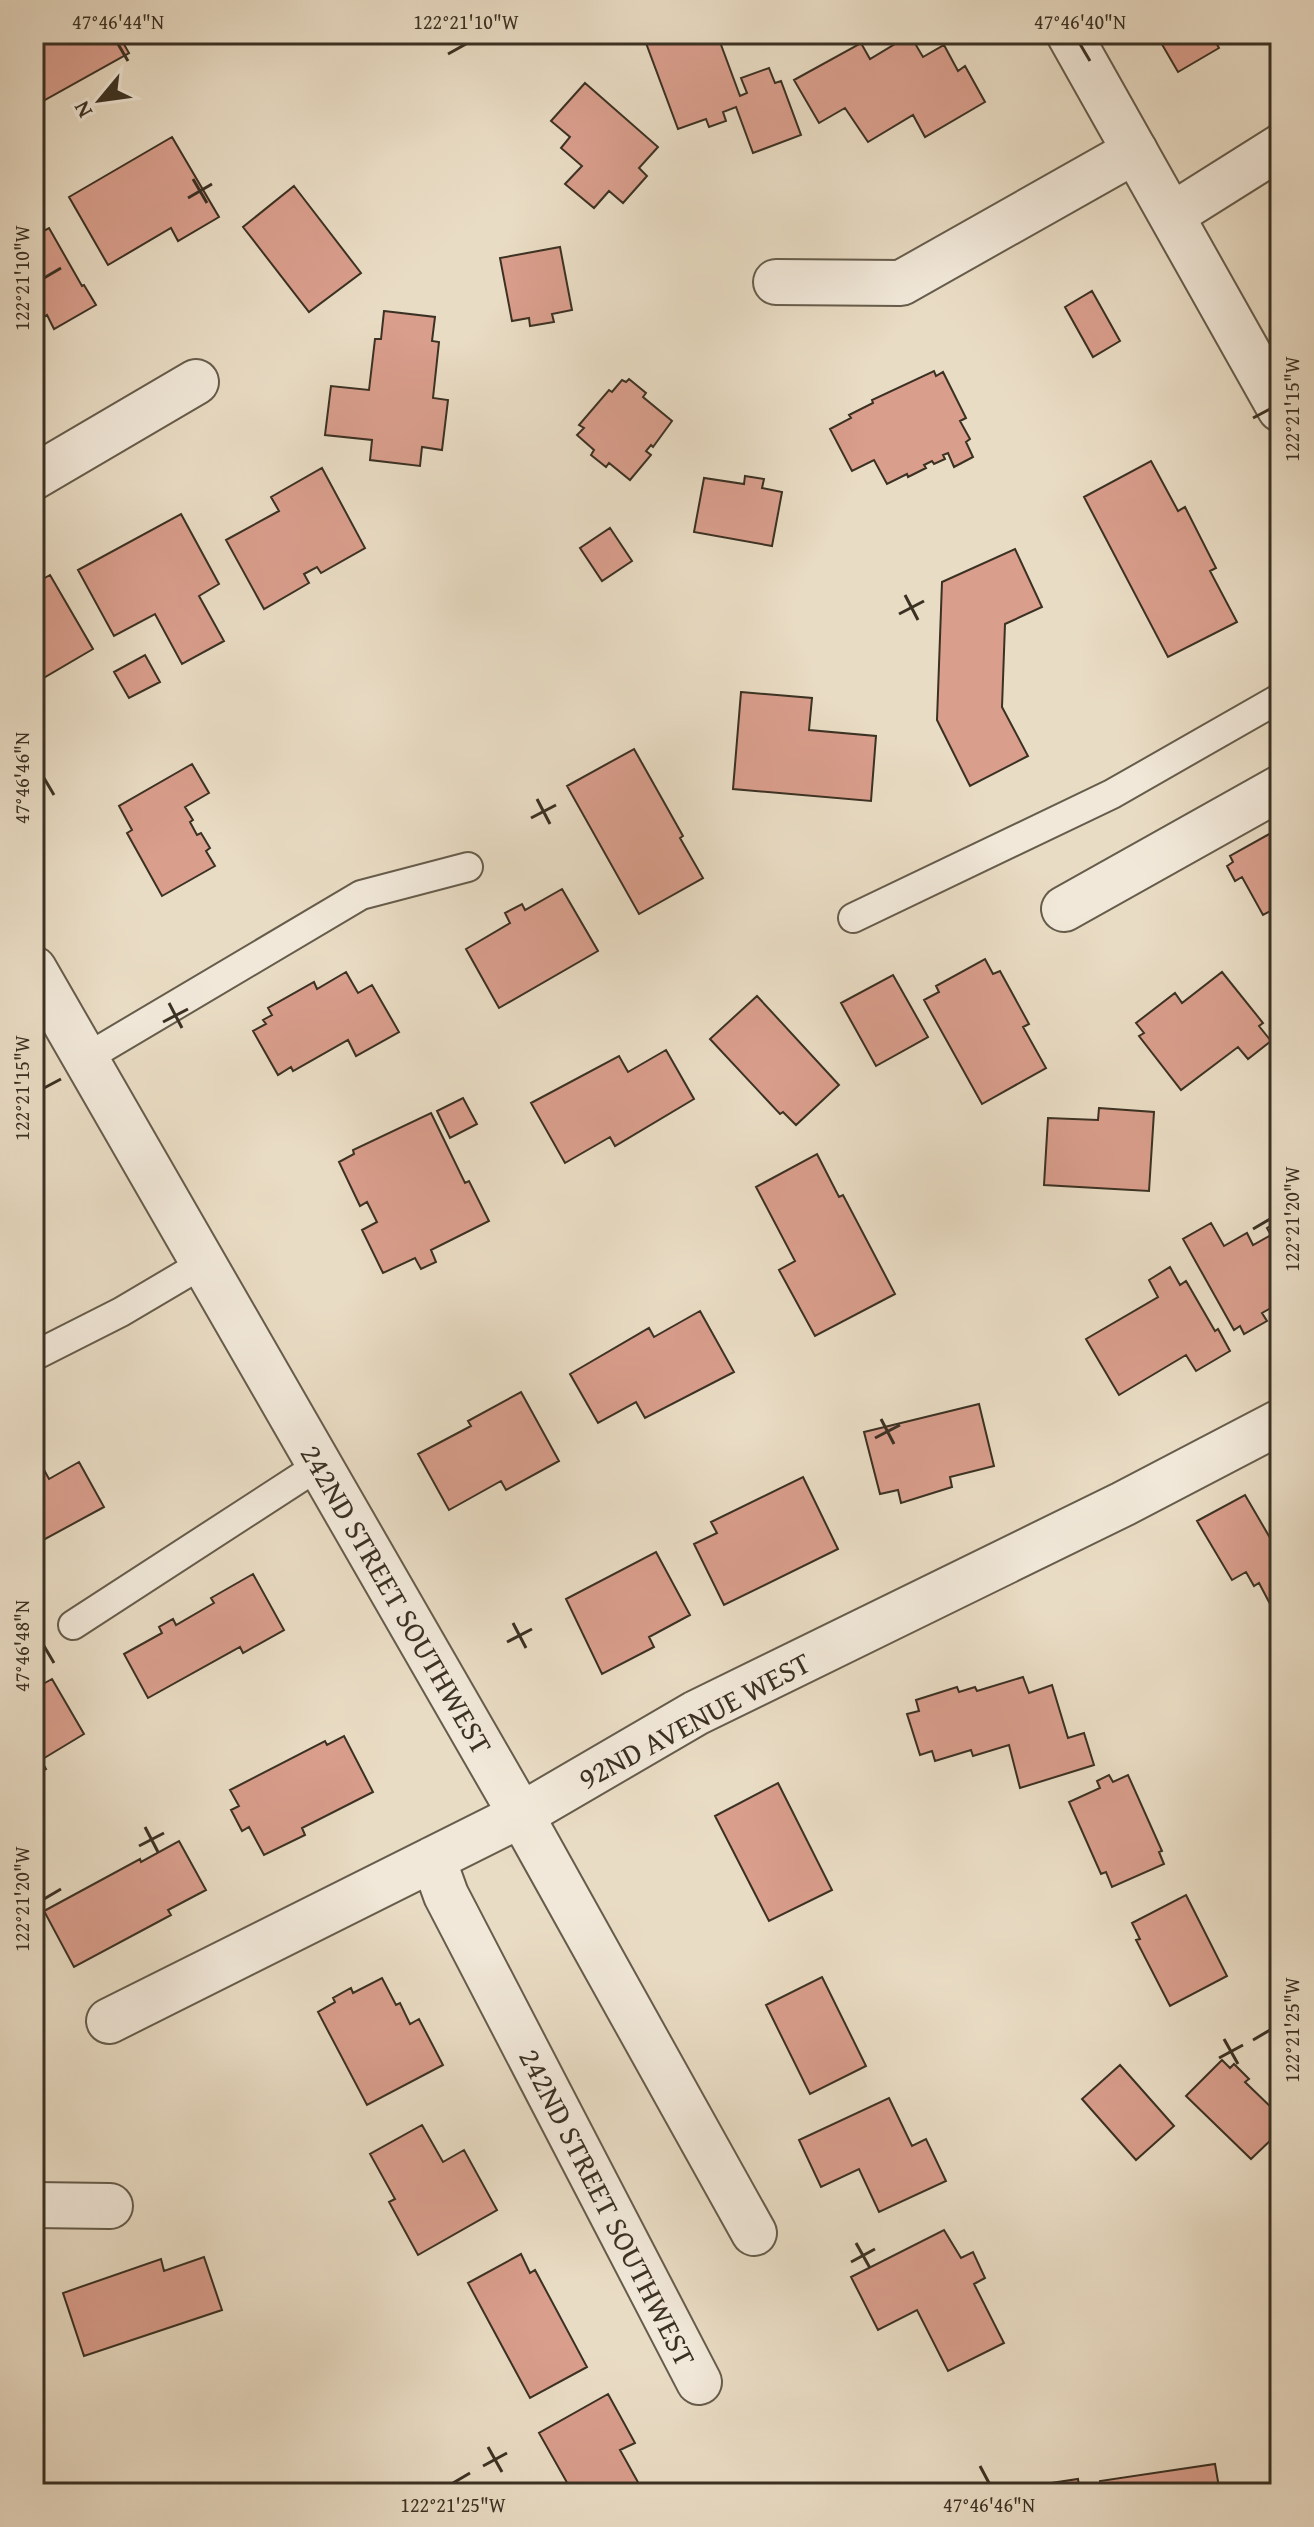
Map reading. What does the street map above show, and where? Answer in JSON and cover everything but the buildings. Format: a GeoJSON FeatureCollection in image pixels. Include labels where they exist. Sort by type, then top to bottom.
{"type":"FeatureCollection","features":[{"type":"Feature","properties":{"kind":"street"},"geometry":{"type":"LineString","coordinates":[[1069,34],[1280,409]]}},
{"type":"Feature","properties":{"kind":"street"},"geometry":{"type":"LineString","coordinates":[[1172,215],[1280,147]]}},
{"type":"Feature","properties":{"kind":"street"},"geometry":{"type":"LineString","coordinates":[[776,282],[901,283],[1135,151]]}},
{"type":"Feature","properties":{"kind":"street"},"geometry":{"type":"LineString","coordinates":[[34,477],[196,382]]}},
{"type":"Feature","properties":{"kind":"street"},"geometry":{"type":"LineString","coordinates":[[1064,909],[1280,788]]}},
{"type":"Feature","properties":{"kind":"street","name":"242ND STREET SOUTHWEST"},"geometry":{"type":"LineString","coordinates":[[34,969],[521,1815],[754,2233]]}},
{"type":"Feature","properties":{"kind":"street","name":"92ND AVENUE WEST"},"geometry":{"type":"LineString","coordinates":[[109,2021],[521,1815],[696,1713],[1123,1504],[1280,1422]]}},
{"type":"Feature","properties":{"kind":"street","name":"242ND STREET SOUTHWEST"},"geometry":{"type":"LineString","coordinates":[[433,1859],[446,1895],[699,2382]]}},
{"type":"Feature","properties":{"kind":"street"},"geometry":{"type":"LineString","coordinates":[[34,2205],[110,2206]]}},
{"type":"Feature","properties":{"kind":"lane"},"geometry":{"type":"LineString","coordinates":[[853,918],[1112,794],[1280,698]]}},
{"type":"Feature","properties":{"kind":"lane"},"geometry":{"type":"LineString","coordinates":[[86,1058],[361,895],[468,867]]}},
{"type":"Feature","properties":{"kind":"lane"},"geometry":{"type":"LineString","coordinates":[[34,1356],[121,1312],[204,1263]]}},
{"type":"Feature","properties":{"kind":"lane"},"geometry":{"type":"LineString","coordinates":[[73,1625],[318,1466]]}}]}
